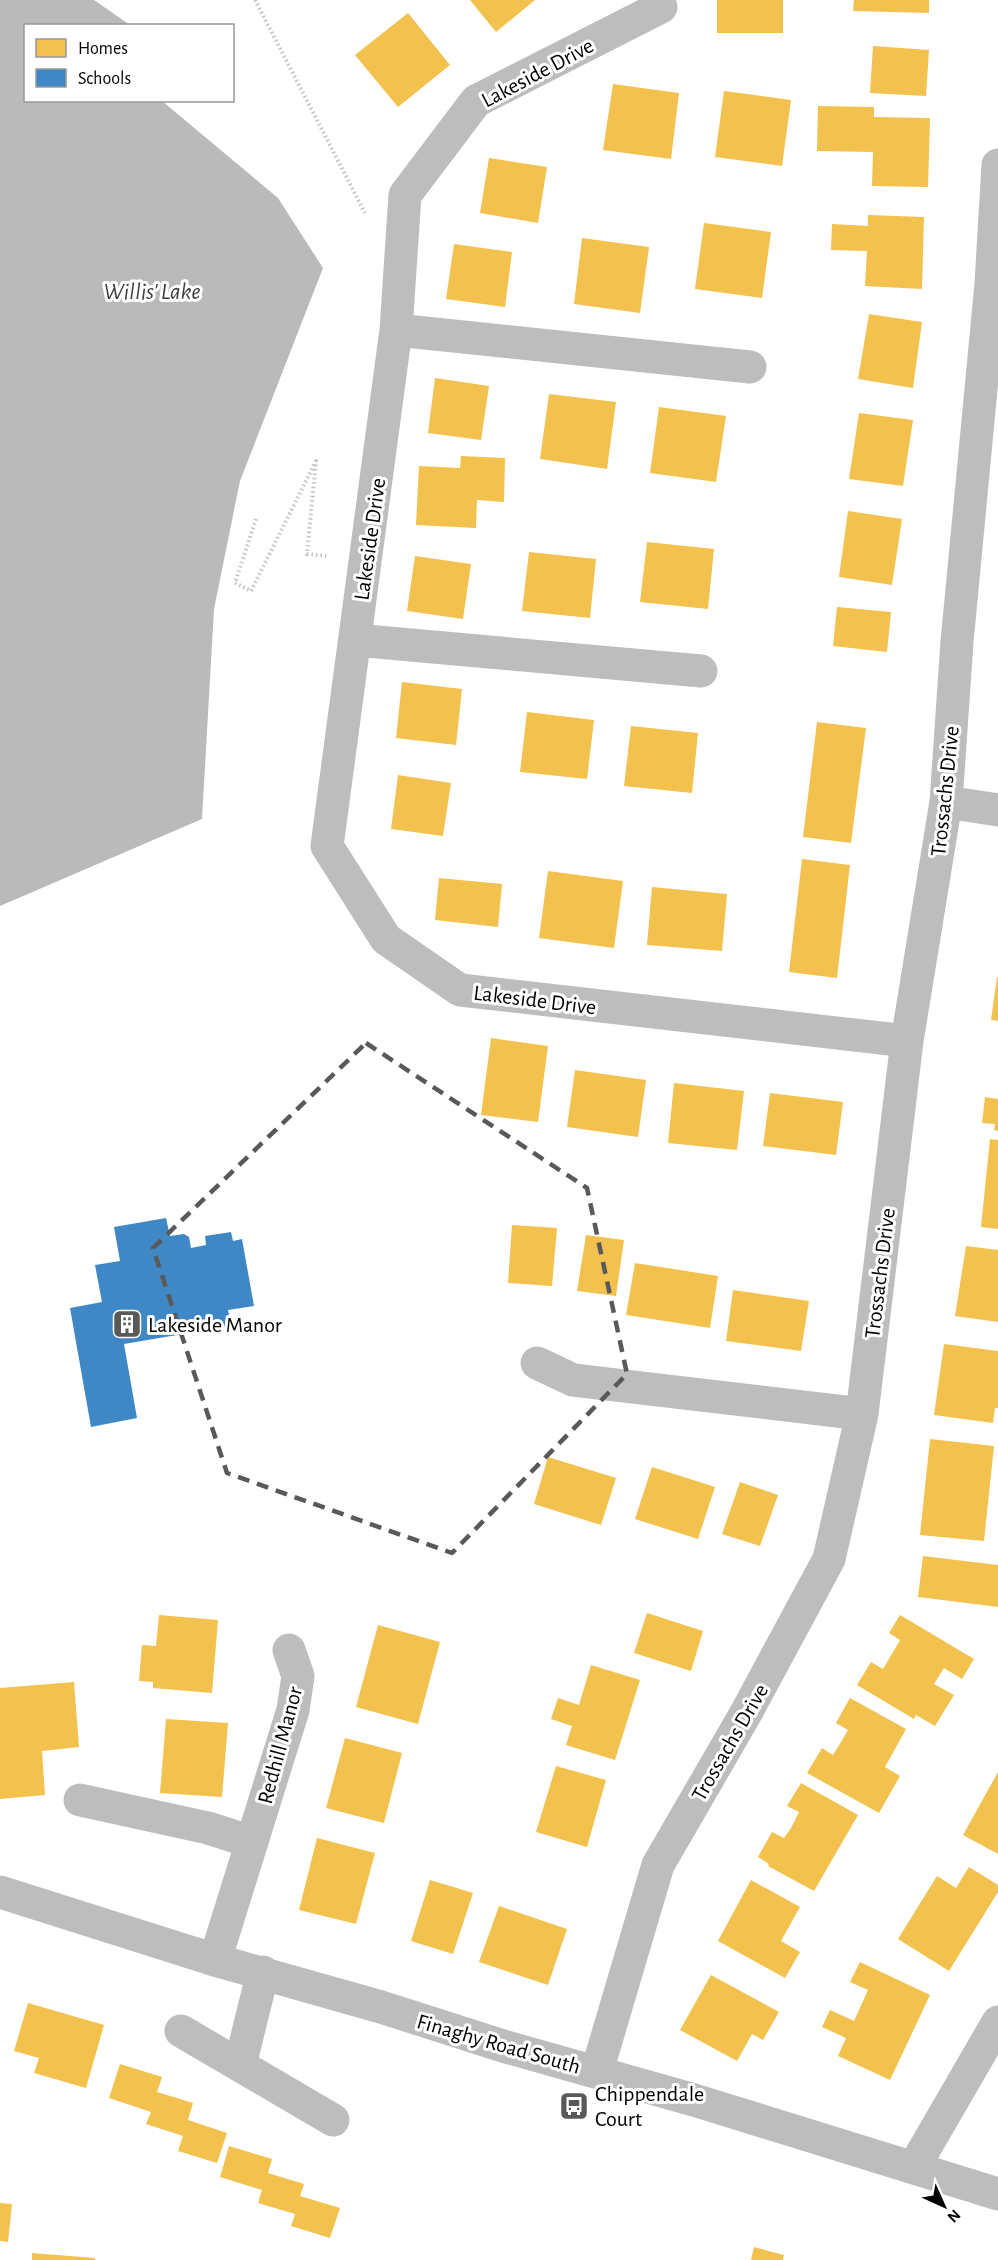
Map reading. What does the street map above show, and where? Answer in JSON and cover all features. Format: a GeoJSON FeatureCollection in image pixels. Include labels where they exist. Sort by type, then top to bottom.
{"type":"FeatureCollection","features":[{"type":"Feature","properties":{"kind":"street","name":"Lakeside Drive"},"geometry":{"type":"LineString","coordinates":[[661,7],[476,101],[405,195],[396,330],[327,846],[386,939],[460,990],[907,1041]]}},
{"type":"Feature","properties":{"kind":"street","name":"Trossachs Drive"},"geometry":{"type":"LineString","coordinates":[[597,2071],[658,1865],[746,1713],[829,1559],[862,1414],[907,1041],[946,802],[957,642],[991,284],[998,165]]}},
{"type":"Feature","properties":{"kind":"street"},"geometry":{"type":"LineString","coordinates":[[396,330],[750,367]]}},
{"type":"Feature","properties":{"kind":"street"},"geometry":{"type":"LineString","coordinates":[[355,640],[701,671]]}},
{"type":"Feature","properties":{"kind":"street"},"geometry":{"type":"LineString","coordinates":[[946,802],[998,810]]}},
{"type":"Feature","properties":{"kind":"street"},"geometry":{"type":"LineString","coordinates":[[537,1363],[573,1380],[862,1414]]}},
{"type":"Feature","properties":{"kind":"street","name":"Redhill Manor"},"geometry":{"type":"LineString","coordinates":[[215,1960],[293,1710],[298,1676],[289,1650]]}},
{"type":"Feature","properties":{"kind":"street"},"geometry":{"type":"LineString","coordinates":[[80,1800],[208,1828],[252,1842]]}},
{"type":"Feature","properties":{"kind":"street","name":"Finaghy Road South"},"geometry":{"type":"LineString","coordinates":[[0,1892],[215,1960],[263,1972],[503,2046],[597,2071],[998,2194]]}},
{"type":"Feature","properties":{"kind":"street"},"geometry":{"type":"LineString","coordinates":[[240,2065],[263,1972]]}},
{"type":"Feature","properties":{"kind":"street"},"geometry":{"type":"LineString","coordinates":[[914,2168],[998,2022]]}},
{"type":"Feature","properties":{"kind":"street"},"geometry":{"type":"LineString","coordinates":[[181,2031],[333,2120]]}},
{"type":"Feature","properties":{"kind":"path"},"geometry":{"type":"LineString","coordinates":[[255,0],[378,239],[402,249]]}},
{"type":"Feature","properties":{"kind":"path"},"geometry":{"type":"LineString","coordinates":[[256,519],[236,583],[251,591],[316,461],[306,554],[366,559]]}},
{"type":"Feature","properties":{"kind":"highlighted area"},"geometry":{"type":"Polygon","coordinates":[[[366,1043],[587,1188],[627,1374],[452,1553],[227,1473],[153,1248],[366,1043]]]}},
{"type":"Feature","properties":{"kind":"water","name":"Willis' Lake"},"geometry":{"type":"Polygon","coordinates":[[[0,0],[94,0],[129,24],[24,24],[24,102],[163,102],[278,198],[323,268],[240,481],[214,609],[202,819],[0,906],[0,0]]]}},
{"type":"Feature","properties":{"kind":"building: Homes"},"geometry":{"type":"Polygon","coordinates":[[[470,0],[535,0],[496,32],[470,0]]]}},
{"type":"Feature","properties":{"kind":"building: Homes"},"geometry":{"type":"Polygon","coordinates":[[[717,0],[783,0],[783,33],[717,33],[717,0]]]}},
{"type":"Feature","properties":{"kind":"building: Homes"},"geometry":{"type":"Polygon","coordinates":[[[854,0],[929,0],[929,13],[853,11],[854,0]]]}},
{"type":"Feature","properties":{"kind":"building: Homes"},"geometry":{"type":"Polygon","coordinates":[[[408,13],[450,65],[398,107],[355,55],[408,13]]]}},
{"type":"Feature","properties":{"kind":"building: Homes"},"geometry":{"type":"Polygon","coordinates":[[[873,46],[929,50],[926,96],[870,93],[873,46]]]}},
{"type":"Feature","properties":{"kind":"building: Homes"},"geometry":{"type":"Polygon","coordinates":[[[613,84],[679,93],[671,159],[603,150],[613,84]]]}},
{"type":"Feature","properties":{"kind":"building: Homes"},"geometry":{"type":"Polygon","coordinates":[[[724,91],[791,100],[782,166],[715,157],[724,91]]]}},
{"type":"Feature","properties":{"kind":"building: Homes"},"geometry":{"type":"Polygon","coordinates":[[[818,106],[874,107],[874,117],[930,118],[928,187],[872,186],[873,152],[817,151],[818,106]]]}},
{"type":"Feature","properties":{"kind":"building: Homes"},"geometry":{"type":"Polygon","coordinates":[[[489,158],[547,167],[538,223],[480,213],[489,158]]]}},
{"type":"Feature","properties":{"kind":"building: Homes"},"geometry":{"type":"Polygon","coordinates":[[[868,215],[924,217],[922,289],[865,286],[867,251],[831,250],[832,224],[868,226],[868,215]]]}},
{"type":"Feature","properties":{"kind":"building: Homes"},"geometry":{"type":"Polygon","coordinates":[[[704,223],[771,232],[762,298],[695,289],[704,223]]]}},
{"type":"Feature","properties":{"kind":"building: Homes"},"geometry":{"type":"Polygon","coordinates":[[[582,238],[649,247],[640,313],[574,304],[582,238]]]}},
{"type":"Feature","properties":{"kind":"building: Homes"},"geometry":{"type":"Polygon","coordinates":[[[454,244],[512,252],[505,307],[446,299],[454,244]]]}},
{"type":"Feature","properties":{"kind":"building: Homes"},"geometry":{"type":"Polygon","coordinates":[[[869,314],[922,322],[913,388],[858,379],[869,314]]]}},
{"type":"Feature","properties":{"kind":"building: Homes"},"geometry":{"type":"Polygon","coordinates":[[[435,378],[489,386],[481,440],[428,433],[435,378]]]}},
{"type":"Feature","properties":{"kind":"building: Homes"},"geometry":{"type":"Polygon","coordinates":[[[549,394],[616,402],[607,469],[540,459],[549,394]]]}},
{"type":"Feature","properties":{"kind":"building: Homes"},"geometry":{"type":"Polygon","coordinates":[[[659,407],[726,416],[716,482],[650,473],[659,407]]]}},
{"type":"Feature","properties":{"kind":"building: Homes"},"geometry":{"type":"Polygon","coordinates":[[[859,413],[913,420],[903,486],[849,479],[859,413]]]}},
{"type":"Feature","properties":{"kind":"building: Homes"},"geometry":{"type":"Polygon","coordinates":[[[461,456],[505,458],[504,502],[477,500],[476,528],[416,525],[419,466],[460,468],[461,456]]]}},
{"type":"Feature","properties":{"kind":"building: Homes"},"geometry":{"type":"Polygon","coordinates":[[[848,511],[902,519],[892,585],[839,577],[848,511]]]}},
{"type":"Feature","properties":{"kind":"building: Homes"},"geometry":{"type":"Polygon","coordinates":[[[647,542],[714,549],[708,609],[640,602],[647,542]]]}},
{"type":"Feature","properties":{"kind":"building: Homes"},"geometry":{"type":"Polygon","coordinates":[[[529,552],[596,559],[590,618],[522,611],[529,552]]]}},
{"type":"Feature","properties":{"kind":"building: Homes"},"geometry":{"type":"Polygon","coordinates":[[[415,556],[471,564],[463,619],[407,611],[415,556]]]}},
{"type":"Feature","properties":{"kind":"building: Homes"},"geometry":{"type":"Polygon","coordinates":[[[837,607],[891,612],[887,652],[833,646],[837,607]]]}},
{"type":"Feature","properties":{"kind":"building: Homes"},"geometry":{"type":"Polygon","coordinates":[[[402,682],[462,689],[456,745],[396,738],[402,682]]]}},
{"type":"Feature","properties":{"kind":"building: Homes"},"geometry":{"type":"Polygon","coordinates":[[[527,712],[594,720],[587,779],[520,772],[527,712]]]}},
{"type":"Feature","properties":{"kind":"building: Homes"},"geometry":{"type":"Polygon","coordinates":[[[817,722],[866,728],[851,843],[803,837],[817,722]]]}},
{"type":"Feature","properties":{"kind":"building: Homes"},"geometry":{"type":"Polygon","coordinates":[[[631,726],[698,733],[692,793],[624,786],[631,726]]]}},
{"type":"Feature","properties":{"kind":"building: Homes"},"geometry":{"type":"Polygon","coordinates":[[[398,775],[451,783],[443,836],[391,829],[398,775]]]}},
{"type":"Feature","properties":{"kind":"building: Homes"},"geometry":{"type":"Polygon","coordinates":[[[802,859],[850,865],[837,978],[789,972],[802,859]]]}},
{"type":"Feature","properties":{"kind":"building: Homes"},"geometry":{"type":"Polygon","coordinates":[[[548,871],[623,881],[614,948],[539,938],[548,871]]]}},
{"type":"Feature","properties":{"kind":"building: Homes"},"geometry":{"type":"Polygon","coordinates":[[[439,878],[502,884],[498,927],[435,920],[439,878]]]}},
{"type":"Feature","properties":{"kind":"building: Homes"},"geometry":{"type":"Polygon","coordinates":[[[652,887],[727,894],[722,951],[647,945],[652,887]]]}},
{"type":"Feature","properties":{"kind":"building: Homes"},"geometry":{"type":"Polygon","coordinates":[[[998,977],[998,1021],[991,1020],[998,977]]]}},
{"type":"Feature","properties":{"kind":"building: Homes"},"geometry":{"type":"Polygon","coordinates":[[[491,1038],[548,1046],[538,1122],[481,1115],[491,1038]]]}},
{"type":"Feature","properties":{"kind":"building: Homes"},"geometry":{"type":"Polygon","coordinates":[[[575,1070],[646,1080],[638,1137],[567,1127],[575,1070]]]}},
{"type":"Feature","properties":{"kind":"building: Homes"},"geometry":{"type":"Polygon","coordinates":[[[674,1083],[744,1091],[737,1150],[668,1143],[674,1083]]]}},
{"type":"Feature","properties":{"kind":"building: Homes"},"geometry":{"type":"Polygon","coordinates":[[[770,1093],[843,1102],[836,1155],[763,1146],[770,1093]]]}},
{"type":"Feature","properties":{"kind":"building: Homes"},"geometry":{"type":"Polygon","coordinates":[[[985,1097],[998,1099],[998,1131],[994,1130],[995,1124],[982,1123],[985,1097]]]}},
{"type":"Feature","properties":{"kind":"building: Homes"},"geometry":{"type":"Polygon","coordinates":[[[990,1139],[998,1140],[998,1229],[981,1227],[990,1139]]]}},
{"type":"Feature","properties":{"kind":"building: Homes"},"geometry":{"type":"Polygon","coordinates":[[[512,1225],[557,1228],[552,1286],[508,1283],[512,1225]]]}},
{"type":"Feature","properties":{"kind":"building: Homes"},"geometry":{"type":"Polygon","coordinates":[[[586,1235],[624,1240],[616,1296],[577,1291],[586,1235]]]}},
{"type":"Feature","properties":{"kind":"building: Homes"},"geometry":{"type":"Polygon","coordinates":[[[966,1246],[998,1250],[998,1322],[955,1316],[966,1246]]]}},
{"type":"Feature","properties":{"kind":"building: Homes"},"geometry":{"type":"Polygon","coordinates":[[[635,1263],[718,1276],[710,1328],[626,1315],[635,1263]]]}},
{"type":"Feature","properties":{"kind":"building: Homes"},"geometry":{"type":"Polygon","coordinates":[[[733,1290],[809,1301],[801,1351],[726,1341],[733,1290]]]}},
{"type":"Feature","properties":{"kind":"building: Homes"},"geometry":{"type":"Polygon","coordinates":[[[944,1344],[998,1351],[998,1408],[995,1408],[993,1423],[934,1415],[944,1344]]]}},
{"type":"Feature","properties":{"kind":"building: Homes"},"geometry":{"type":"Polygon","coordinates":[[[930,1439],[994,1446],[984,1541],[920,1535],[930,1439]]]}},
{"type":"Feature","properties":{"kind":"building: Homes"},"geometry":{"type":"Polygon","coordinates":[[[548,1457],[616,1478],[601,1525],[534,1504],[548,1457]]]}},
{"type":"Feature","properties":{"kind":"building: Homes"},"geometry":{"type":"Polygon","coordinates":[[[652,1467],[715,1487],[698,1539],[635,1519],[652,1467]]]}},
{"type":"Feature","properties":{"kind":"building: Homes"},"geometry":{"type":"Polygon","coordinates":[[[740,1482],[778,1495],[760,1546],[722,1534],[740,1482]]]}},
{"type":"Feature","properties":{"kind":"building: Homes"},"geometry":{"type":"Polygon","coordinates":[[[923,1556],[998,1565],[998,1607],[918,1597],[923,1556]]]}},
{"type":"Feature","properties":{"kind":"building: Homes"},"geometry":{"type":"Polygon","coordinates":[[[647,1613],[703,1631],[691,1671],[634,1653],[647,1613]]]}},
{"type":"Feature","properties":{"kind":"building: Homes"},"geometry":{"type":"Polygon","coordinates":[[[159,1615],[218,1620],[212,1693],[153,1688],[153,1682],[139,1681],[142,1645],[156,1646],[159,1615]]]}},
{"type":"Feature","properties":{"kind":"building: Homes"},"geometry":{"type":"Polygon","coordinates":[[[900,1615],[974,1659],[962,1679],[944,1668],[934,1684],[954,1695],[935,1726],[916,1715],[914,1719],[857,1685],[871,1662],[883,1669],[900,1640],[889,1633],[900,1615]]]}},
{"type":"Feature","properties":{"kind":"building: Homes"},"geometry":{"type":"Polygon","coordinates":[[[378,1625],[440,1642],[418,1724],[356,1707],[378,1625]]]}},
{"type":"Feature","properties":{"kind":"building: Homes"},"geometry":{"type":"Polygon","coordinates":[[[591,1665],[640,1680],[615,1760],[566,1745],[572,1726],[551,1719],[558,1698],[579,1705],[591,1665]]]}},
{"type":"Feature","properties":{"kind":"building: Homes"},"geometry":{"type":"Polygon","coordinates":[[[74,1682],[79,1747],[42,1751],[45,1795],[0,1799],[0,1688],[74,1682]]]}},
{"type":"Feature","properties":{"kind":"building: Homes"},"geometry":{"type":"Polygon","coordinates":[[[850,1698],[906,1729],[885,1767],[900,1776],[879,1813],[807,1773],[822,1748],[833,1755],[848,1730],[836,1723],[850,1698]]]}},
{"type":"Feature","properties":{"kind":"building: Homes"},"geometry":{"type":"Polygon","coordinates":[[[166,1719],[228,1723],[222,1797],[160,1793],[166,1719]]]}},
{"type":"Feature","properties":{"kind":"building: Homes"},"geometry":{"type":"Polygon","coordinates":[[[345,1738],[402,1753],[384,1823],[326,1808],[345,1738]]]}},
{"type":"Feature","properties":{"kind":"building: Homes"},"geometry":{"type":"Polygon","coordinates":[[[556,1766],[606,1780],[587,1847],[536,1832],[556,1766]]]}},
{"type":"Feature","properties":{"kind":"building: Homes"},"geometry":{"type":"Polygon","coordinates":[[[998,1772],[998,1854],[963,1835],[998,1772]]]}},
{"type":"Feature","properties":{"kind":"building: Homes"},"geometry":{"type":"Polygon","coordinates":[[[801,1783],[858,1815],[814,1891],[768,1866],[769,1864],[758,1857],[772,1832],[784,1838],[791,1828],[799,1812],[787,1806],[801,1783]]]}},
{"type":"Feature","properties":{"kind":"building: Homes"},"geometry":{"type":"Polygon","coordinates":[[[317,1838],[375,1853],[356,1924],[299,1910],[317,1838]]]}},
{"type":"Feature","properties":{"kind":"building: Homes"},"geometry":{"type":"Polygon","coordinates":[[[969,1867],[998,1885],[998,1892],[949,1971],[898,1939],[937,1876],[956,1888],[969,1867]]]}},
{"type":"Feature","properties":{"kind":"building: Homes"},"geometry":{"type":"Polygon","coordinates":[[[430,1880],[473,1893],[453,1954],[411,1941],[430,1880]]]}},
{"type":"Feature","properties":{"kind":"building: Homes"},"geometry":{"type":"Polygon","coordinates":[[[751,1880],[800,1907],[781,1941],[800,1952],[785,1978],[718,1941],[751,1880]]]}},
{"type":"Feature","properties":{"kind":"building: Homes"},"geometry":{"type":"Polygon","coordinates":[[[499,1906],[567,1929],[548,1985],[479,1962],[499,1906]]]}},
{"type":"Feature","properties":{"kind":"building: Homes"},"geometry":{"type":"Polygon","coordinates":[[[860,1962],[930,1995],[890,2080],[838,2056],[846,2038],[822,2027],[830,2010],[854,2021],[868,1990],[850,1982],[860,1962]]]}},
{"type":"Feature","properties":{"kind":"building: Homes"},"geometry":{"type":"Polygon","coordinates":[[[711,1975],[779,2012],[763,2040],[752,2034],[737,2061],[680,2030],[711,1975]]]}},
{"type":"Feature","properties":{"kind":"building: Homes"},"geometry":{"type":"Polygon","coordinates":[[[28,2003],[104,2025],[86,2088],[34,2073],[39,2058],[14,2051],[28,2003]]]}},
{"type":"Feature","properties":{"kind":"building: Homes"},"geometry":{"type":"Polygon","coordinates":[[[120,2064],[162,2077],[157,2092],[193,2103],[188,2120],[227,2133],[217,2163],[178,2151],[183,2136],[146,2124],[151,2112],[109,2098],[120,2064]]]}},
{"type":"Feature","properties":{"kind":"building: Homes"},"geometry":{"type":"Polygon","coordinates":[[[229,2146],[272,2159],[268,2173],[304,2184],[300,2196],[340,2208],[330,2238],[291,2226],[295,2214],[258,2203],[262,2190],[220,2177],[229,2146]]]}},
{"type":"Feature","properties":{"kind":"building: Homes"},"geometry":{"type":"Polygon","coordinates":[[[0,2203],[12,2204],[8,2242],[0,2241],[0,2203]]]}},
{"type":"Feature","properties":{"kind":"building: Homes"},"geometry":{"type":"Polygon","coordinates":[[[754,2247],[784,2255],[783,2260],[751,2260],[754,2247]]]}},
{"type":"Feature","properties":{"kind":"building: Homes"},"geometry":{"type":"Polygon","coordinates":[[[32,2253],[95,2258],[95,2260],[32,2260],[32,2253]]]}},
{"type":"Feature","properties":{"kind":"building: Schools","name":"Lakeside Manor"},"geometry":{"type":"Polygon","coordinates":[[[166,1218],[170,1236],[184,1234],[189,1237],[191,1248],[206,1245],[205,1236],[231,1232],[233,1241],[242,1239],[254,1306],[228,1310],[231,1325],[202,1331],[199,1319],[181,1322],[183,1334],[124,1344],[137,1418],[91,1427],[70,1308],[102,1302],[95,1265],[120,1261],[114,1227],[166,1218]]]}},
{"type":"Feature","properties":{"kind":"place","name":"Lakeside Manor"},"geometry":{"type":"Point","coordinates":[127,1324]}},
{"type":"Feature","properties":{"kind":"place","name":"Chippendale Court"},"geometry":{"type":"Point","coordinates":[574,2106]}}]}
